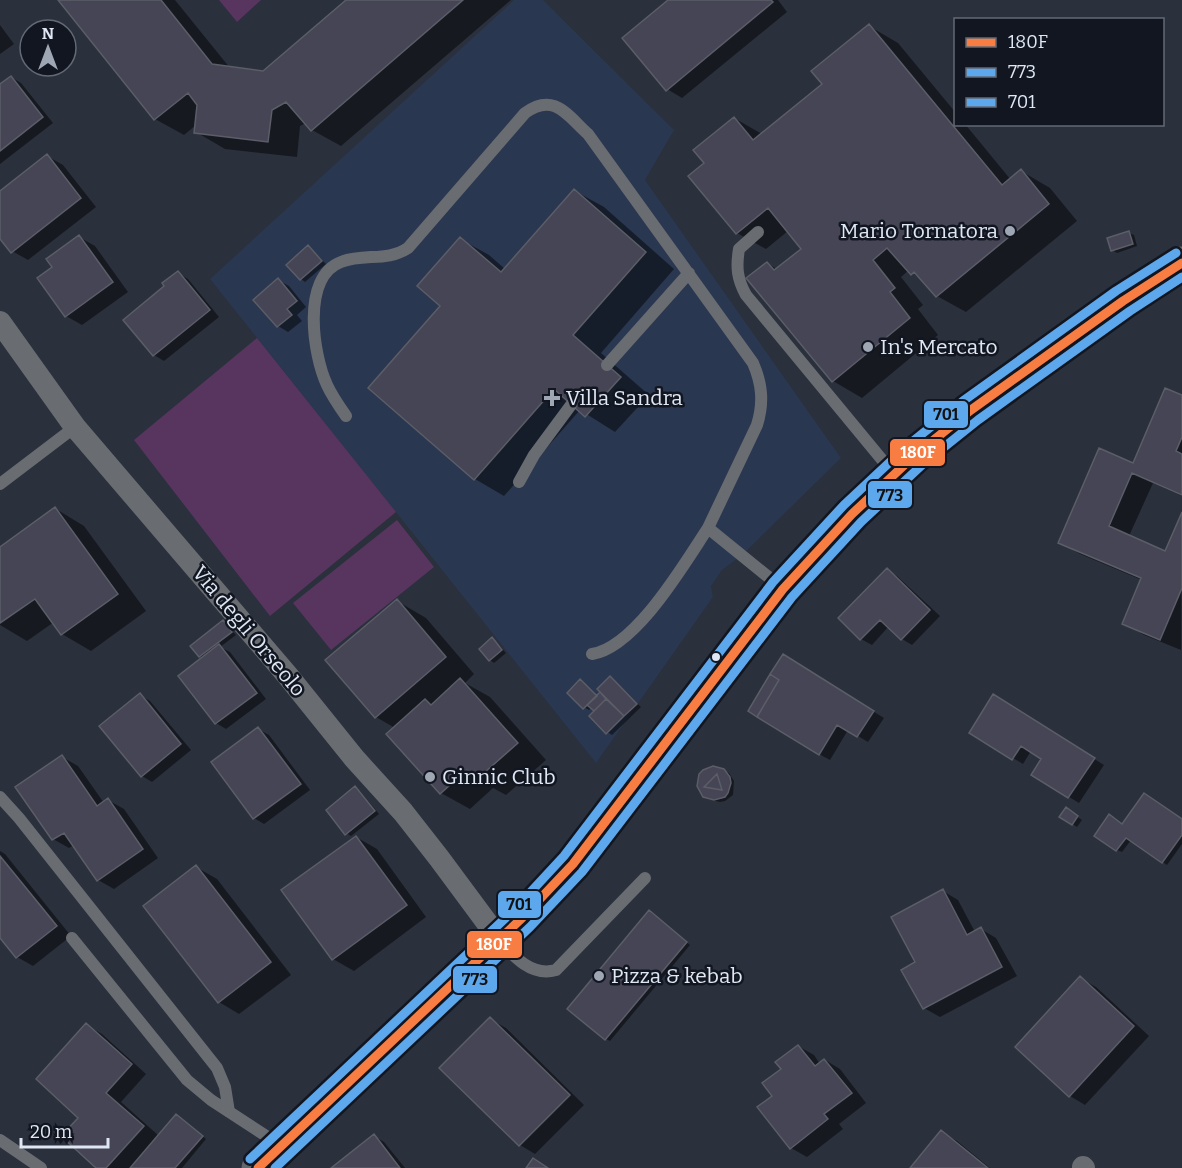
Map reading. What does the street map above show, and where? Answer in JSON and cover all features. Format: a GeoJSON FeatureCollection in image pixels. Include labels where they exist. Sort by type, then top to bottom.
{"type":"FeatureCollection","features":[{"type":"Feature","properties":{"kind":"main road"},"geometry":{"type":"LineString","coordinates":[[258,1168],[522,918],[573,864],[783,589],[824,543],[894,474],[937,437],[1018,375],[1123,301],[1182,263]]}},
{"type":"Feature","properties":{"kind":"street","name":"Via degli Orseolo"},"geometry":{"type":"LineString","coordinates":[[0,322],[75,428],[403,812],[499,939]]}},
{"type":"Feature","properties":{"kind":"lane"},"geometry":{"type":"LineString","coordinates":[[346,416],[327,385],[316,345],[314,310],[318,287],[325,273],[331,266],[342,261],[400,254],[408,248],[525,113],[544,104],[554,105],[562,110],[588,134],[746,352],[758,375],[762,390],[762,408],[756,425],[708,528],[666,590],[635,627],[616,645],[603,652],[592,654]]}},
{"type":"Feature","properties":{"kind":"lane"},"geometry":{"type":"LineString","coordinates":[[758,232],[739,249],[736,265],[738,279],[746,295],[894,474]]}},
{"type":"Feature","properties":{"kind":"lane"},"geometry":{"type":"LineString","coordinates":[[607,365],[689,273]]}},
{"type":"Feature","properties":{"kind":"lane"},"geometry":{"type":"LineString","coordinates":[[519,482],[534,455],[572,405]]}},
{"type":"Feature","properties":{"kind":"lane"},"geometry":{"type":"LineString","coordinates":[[0,484],[75,428]]}},
{"type":"Feature","properties":{"kind":"lane"},"geometry":{"type":"LineString","coordinates":[[708,528],[783,589]]}},
{"type":"Feature","properties":{"kind":"lane"},"geometry":{"type":"LineString","coordinates":[[0,797],[20,818],[217,1068],[225,1087],[229,1112]]}},
{"type":"Feature","properties":{"kind":"lane"},"geometry":{"type":"LineString","coordinates":[[499,939],[519,961],[527,966],[547,972],[556,970],[645,878]]}},
{"type":"Feature","properties":{"kind":"lane"},"geometry":{"type":"LineString","coordinates":[[72,938],[187,1080],[202,1094],[281,1146]]}},
{"type":"Feature","properties":{"kind":"lane"},"geometry":{"type":"LineString","coordinates":[[0,1140],[41,1168]]}},
{"type":"Feature","properties":{"kind":"shaded area"},"geometry":{"type":"Polygon","coordinates":[[[219,0],[261,0],[237,22],[219,0]]]}},
{"type":"Feature","properties":{"kind":"shaded area","name":"Villa Sandra"},"geometry":{"type":"Polygon","coordinates":[[[514,0],[543,0],[674,130],[645,180],[841,458],[742,555],[722,570],[711,586],[713,597],[596,763],[210,279],[514,0]]]}},
{"type":"Feature","properties":{"kind":"shaded area"},"geometry":{"type":"Polygon","coordinates":[[[257,338],[396,512],[270,616],[134,440],[257,338]]]}},
{"type":"Feature","properties":{"kind":"shaded area"},"geometry":{"type":"Polygon","coordinates":[[[397,520],[434,567],[331,650],[293,603],[397,520]]]}},
{"type":"Feature","properties":{"kind":"building"},"geometry":{"type":"Polygon","coordinates":[[[58,0],[161,0],[212,64],[263,71],[346,0],[463,0],[311,131],[286,102],[272,110],[268,142],[194,133],[197,105],[188,93],[154,120],[78,25],[78,18],[72,18],[58,0]]]}},
{"type":"Feature","properties":{"kind":"building"},"geometry":{"type":"Polygon","coordinates":[[[668,0],[771,0],[773,2],[666,91],[622,38],[668,0]]]}},
{"type":"Feature","properties":{"kind":"building"},"geometry":{"type":"Polygon","coordinates":[[[869,24],[1002,185],[1021,169],[1049,204],[936,297],[914,272],[911,275],[887,248],[873,260],[895,288],[890,292],[910,318],[832,382],[746,278],[767,262],[774,270],[801,249],[768,208],[736,234],[688,176],[704,163],[693,150],[734,117],[753,140],[822,84],[811,71],[869,24]]]}},
{"type":"Feature","properties":{"kind":"building"},"geometry":{"type":"Polygon","coordinates":[[[11,76],[43,117],[0,151],[0,84],[11,76]]]}},
{"type":"Feature","properties":{"kind":"building"},"geometry":{"type":"Polygon","coordinates":[[[47,154],[81,198],[11,253],[0,239],[0,191],[47,154]]]}},
{"type":"Feature","properties":{"kind":"building"},"geometry":{"type":"Polygon","coordinates":[[[574,189],[646,252],[573,335],[621,377],[585,417],[554,389],[474,480],[368,388],[440,306],[417,286],[460,237],[501,272],[574,189]]]}},
{"type":"Feature","properties":{"kind":"building"},"geometry":{"type":"Polygon","coordinates":[[[1129,231],[1133,244],[1111,251],[1107,238],[1129,231]]]}},
{"type":"Feature","properties":{"kind":"building"},"geometry":{"type":"Polygon","coordinates":[[[79,235],[113,282],[65,317],[37,278],[52,267],[46,259],[79,235]]]}},
{"type":"Feature","properties":{"kind":"building"},"geometry":{"type":"Polygon","coordinates":[[[308,245],[322,261],[300,280],[286,265],[308,245]]]}},
{"type":"Feature","properties":{"kind":"building"},"geometry":{"type":"Polygon","coordinates":[[[178,271],[210,310],[153,356],[123,320],[164,286],[162,283],[178,271]]]}},
{"type":"Feature","properties":{"kind":"building"},"geometry":{"type":"Polygon","coordinates":[[[278,278],[297,301],[287,309],[292,315],[277,327],[253,300],[278,278]]]}},
{"type":"Feature","properties":{"kind":"building"},"geometry":{"type":"Polygon","coordinates":[[[1165,388],[1182,395],[1182,437],[1176,451],[1182,454],[1182,495],[1132,473],[1109,526],[1165,551],[1182,512],[1182,588],[1160,640],[1122,624],[1141,578],[1058,543],[1099,448],[1133,463],[1165,388]]]}},
{"type":"Feature","properties":{"kind":"building"},"geometry":{"type":"Polygon","coordinates":[[[55,507],[118,594],[61,635],[35,599],[0,623],[0,547],[55,507]]]}},
{"type":"Feature","properties":{"kind":"building"},"geometry":{"type":"Polygon","coordinates":[[[887,568],[930,610],[901,640],[880,620],[860,640],[838,618],[887,568]]]}},
{"type":"Feature","properties":{"kind":"building"},"geometry":{"type":"Polygon","coordinates":[[[397,599],[446,657],[375,718],[325,660],[397,599]]]}},
{"type":"Feature","properties":{"kind":"building"},"geometry":{"type":"Polygon","coordinates":[[[223,620],[232,632],[199,657],[190,646],[223,620]]]}},
{"type":"Feature","properties":{"kind":"building"},"geometry":{"type":"Polygon","coordinates":[[[492,637],[502,650],[489,661],[479,649],[492,637]]]}},
{"type":"Feature","properties":{"kind":"building"},"geometry":{"type":"Polygon","coordinates":[[[219,644],[257,693],[215,724],[178,676],[219,644]]]}},
{"type":"Feature","properties":{"kind":"building"},"geometry":{"type":"Polygon","coordinates":[[[783,654],[874,711],[857,737],[837,725],[819,755],[757,717],[779,680],[770,674],[783,654]]]}},
{"type":"Feature","properties":{"kind":"building"},"geometry":{"type":"Polygon","coordinates":[[[770,674],[779,680],[757,717],[748,711],[770,674]]]}},
{"type":"Feature","properties":{"kind":"building"},"geometry":{"type":"Polygon","coordinates":[[[610,676],[637,704],[624,716],[597,689],[610,676]]]}},
{"type":"Feature","properties":{"kind":"building"},"geometry":{"type":"Polygon","coordinates":[[[460,678],[518,743],[476,780],[467,770],[440,794],[386,734],[425,699],[431,705],[460,678]]]}},
{"type":"Feature","properties":{"kind":"building"},"geometry":{"type":"Polygon","coordinates":[[[580,679],[597,696],[583,709],[567,693],[580,679]]]}},
{"type":"Feature","properties":{"kind":"building"},"geometry":{"type":"Polygon","coordinates":[[[600,692],[606,699],[594,711],[587,705],[600,692]]]}},
{"type":"Feature","properties":{"kind":"building"},"geometry":{"type":"Polygon","coordinates":[[[140,693],[181,744],[141,777],[99,726],[140,693]]]}},
{"type":"Feature","properties":{"kind":"building"},"geometry":{"type":"Polygon","coordinates":[[[993,694],[1095,758],[1068,798],[1031,775],[1041,759],[1021,746],[1012,760],[969,733],[993,694]]]}},
{"type":"Feature","properties":{"kind":"building"},"geometry":{"type":"Polygon","coordinates":[[[606,699],[624,716],[606,734],[589,716],[606,699]]]}},
{"type":"Feature","properties":{"kind":"building"},"geometry":{"type":"Polygon","coordinates":[[[258,727],[301,784],[253,819],[211,762],[258,727]]]}},
{"type":"Feature","properties":{"kind":"building"},"geometry":{"type":"Polygon","coordinates":[[[62,755],[97,806],[108,798],[143,849],[97,881],[64,833],[52,840],[15,787],[62,755]]]}},
{"type":"Feature","properties":{"kind":"building"},"geometry":{"type":"Polygon","coordinates":[[[713,766],[724,769],[731,783],[725,797],[714,800],[703,797],[697,786],[699,774],[713,766]],[[717,774],[704,787],[722,790],[717,774]]]}},
{"type":"Feature","properties":{"kind":"building"},"geometry":{"type":"Polygon","coordinates":[[[717,774],[722,790],[704,787],[717,774]]]}},
{"type":"Feature","properties":{"kind":"building"},"geometry":{"type":"Polygon","coordinates":[[[355,786],[375,811],[345,835],[326,810],[355,786]]]}},
{"type":"Feature","properties":{"kind":"building"},"geometry":{"type":"Polygon","coordinates":[[[1144,793],[1182,819],[1182,835],[1162,863],[1126,838],[1116,851],[1094,836],[1109,814],[1122,824],[1144,793]]]}},
{"type":"Feature","properties":{"kind":"building"},"geometry":{"type":"Polygon","coordinates":[[[1066,807],[1078,816],[1072,825],[1059,817],[1066,807]]]}},
{"type":"Feature","properties":{"kind":"building"},"geometry":{"type":"Polygon","coordinates":[[[356,836],[407,905],[332,960],[281,890],[356,836]]]}},
{"type":"Feature","properties":{"kind":"building"},"geometry":{"type":"Polygon","coordinates":[[[0,856],[57,926],[16,958],[0,938],[0,856]]]}},
{"type":"Feature","properties":{"kind":"building"},"geometry":{"type":"Polygon","coordinates":[[[196,865],[271,962],[218,1003],[143,906],[196,865]]]}},
{"type":"Feature","properties":{"kind":"building"},"geometry":{"type":"Polygon","coordinates":[[[943,889],[967,935],[981,927],[1002,967],[923,1009],[901,970],[915,962],[891,917],[943,889]]]}},
{"type":"Feature","properties":{"kind":"building"},"geometry":{"type":"Polygon","coordinates":[[[649,910],[687,942],[605,1040],[567,1009],[649,910]]]}},
{"type":"Feature","properties":{"kind":"building"},"geometry":{"type":"Polygon","coordinates":[[[1080,976],[1134,1026],[1069,1097],[1015,1047],[1080,976]]]}},
{"type":"Feature","properties":{"kind":"building"},"geometry":{"type":"Polygon","coordinates":[[[490,1017],[570,1095],[519,1146],[439,1068],[490,1017]]]}},
{"type":"Feature","properties":{"kind":"building"},"geometry":{"type":"Polygon","coordinates":[[[86,1023],[132,1064],[106,1093],[144,1126],[106,1168],[96,1168],[61,1136],[78,1118],[36,1079],[86,1023]]]}},
{"type":"Feature","properties":{"kind":"building"},"geometry":{"type":"Polygon","coordinates":[[[798,1045],[815,1066],[824,1059],[852,1093],[824,1114],[828,1119],[790,1149],[757,1107],[772,1096],[762,1083],[781,1069],[775,1062],[798,1045]]]}},
{"type":"Feature","properties":{"kind":"building"},"geometry":{"type":"Polygon","coordinates":[[[176,1114],[203,1136],[175,1168],[130,1168],[176,1114]]]}},
{"type":"Feature","properties":{"kind":"building"},"geometry":{"type":"Polygon","coordinates":[[[941,1130],[988,1168],[910,1168],[941,1130]]]}},
{"type":"Feature","properties":{"kind":"building"},"geometry":{"type":"Polygon","coordinates":[[[374,1134],[400,1168],[331,1168],[374,1134]]]}},
{"type":"Feature","properties":{"kind":"building"},"geometry":{"type":"Polygon","coordinates":[[[533,1158],[548,1168],[526,1168],[533,1158]]]}},
{"type":"Feature","properties":{"kind":"transit line","name":"701"},"geometry":{"type":"LineString","coordinates":[[250,1159],[514,910],[564,856],[773,582],[844,505],[907,446],[963,401],[1116,291],[1176,253]]}},
{"type":"Feature","properties":{"kind":"transit line","name":"180F"},"geometry":{"type":"LineString","coordinates":[[258,1168],[522,918],[573,864],[783,589],[852,514],[915,455],[971,410],[1123,301],[1182,263]]}},
{"type":"Feature","properties":{"kind":"transit line","name":"773"},"geometry":{"type":"LineString","coordinates":[[275,1168],[530,927],[582,872],[792,597],[861,522],[923,464],[978,420],[1130,311],[1182,277]]}},
{"type":"Feature","properties":{"kind":"place","name":"Mario Tornatora"},"geometry":{"type":"Point","coordinates":[1010,231]}},
{"type":"Feature","properties":{"kind":"place","name":"In's Mercato"},"geometry":{"type":"Point","coordinates":[868,347]}},
{"type":"Feature","properties":{"kind":"place","name":"Villa Sandra"},"geometry":{"type":"Point","coordinates":[552,398]}},
{"type":"Feature","properties":{"kind":"place","name":"Ginnic Club"},"geometry":{"type":"Point","coordinates":[430,777]}},
{"type":"Feature","properties":{"kind":"place","name":"Pizza & kebab"},"geometry":{"type":"Point","coordinates":[599,976]}}]}
